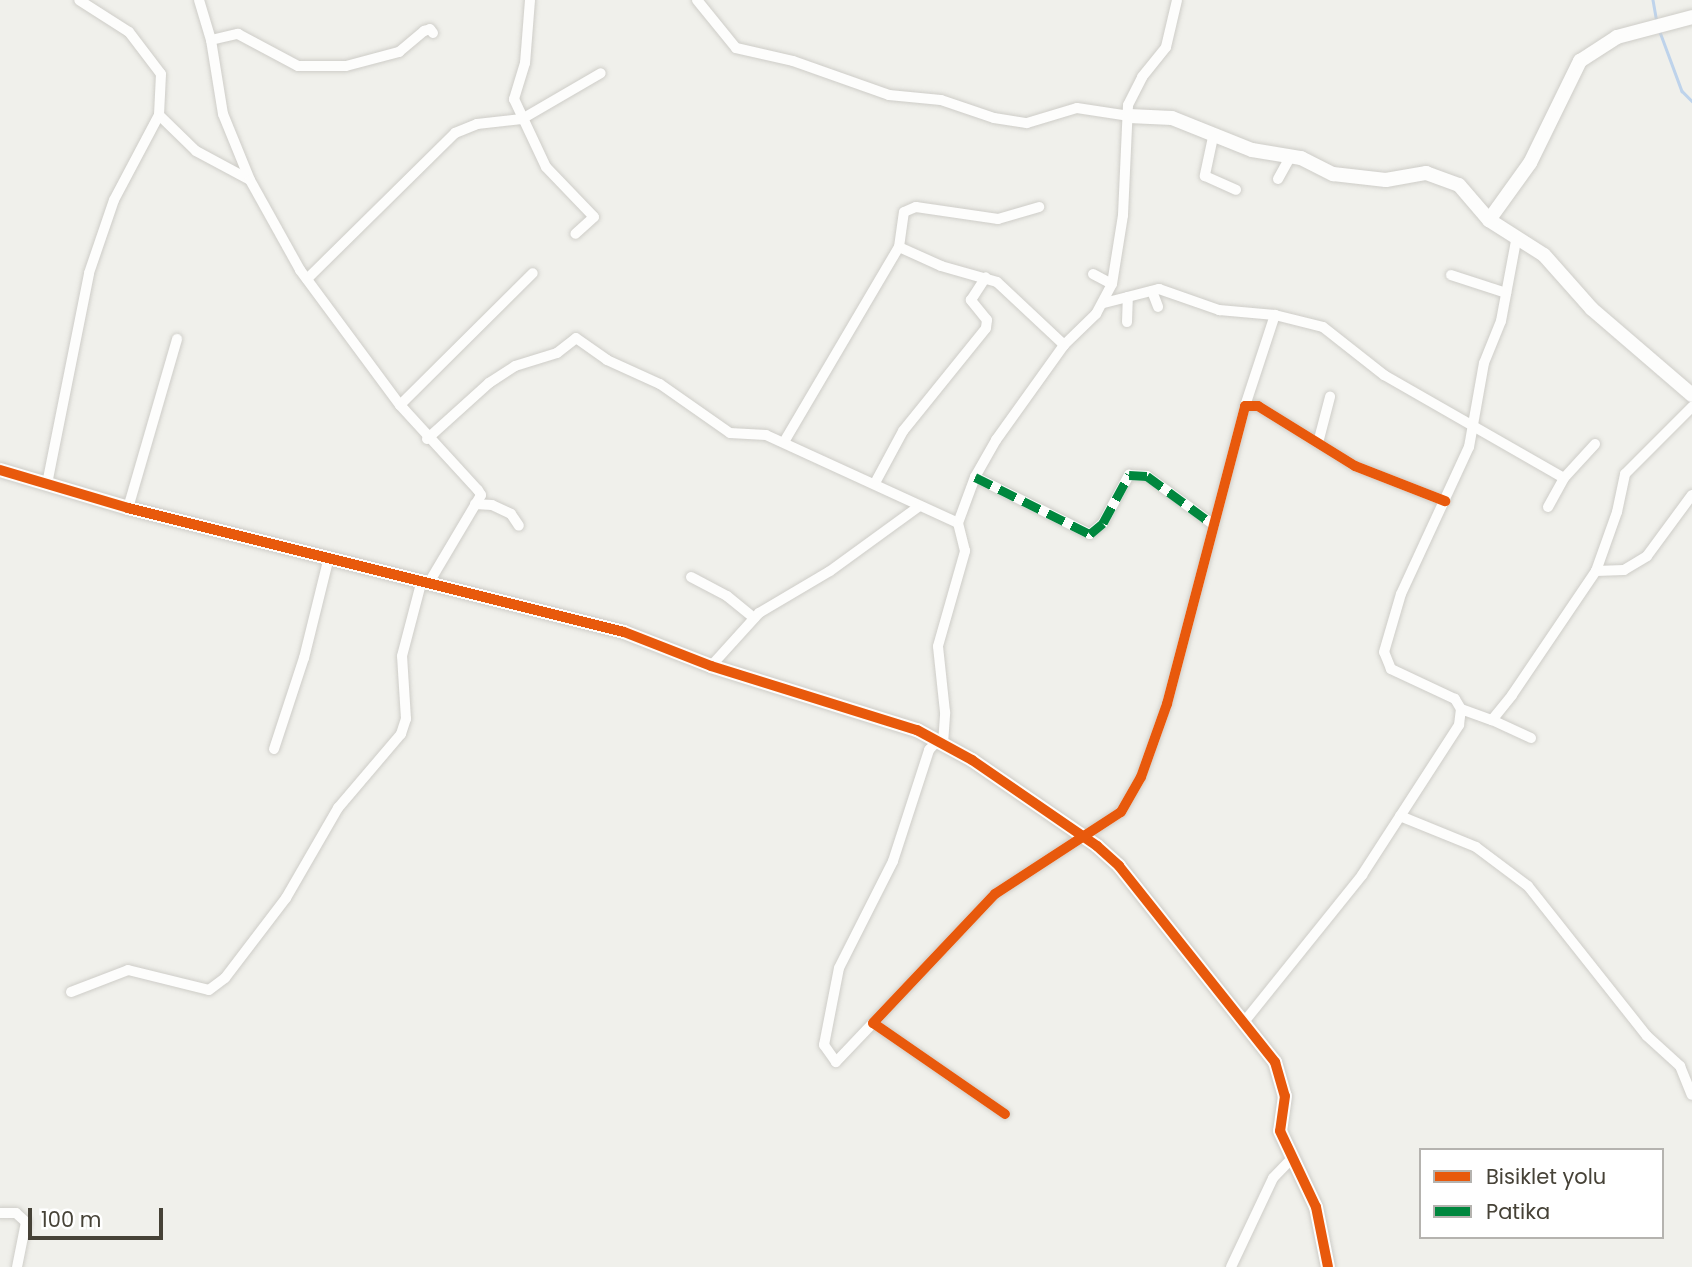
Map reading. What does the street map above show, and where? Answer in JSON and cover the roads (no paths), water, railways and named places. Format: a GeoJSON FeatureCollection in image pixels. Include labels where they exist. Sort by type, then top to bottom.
{"type":"FeatureCollection","features":[{"type":"Feature","properties":{"kind":"street"},"geometry":{"type":"LineString","coordinates":[[47,484],[89,272],[114,200],[159,115],[161,74],[129,32],[79,0]]}},
{"type":"Feature","properties":{"kind":"street"},"geometry":{"type":"LineString","coordinates":[[71,992],[128,970],[209,990],[225,978],[286,898],[338,808],[401,734],[406,719],[402,656],[426,580],[481,495],[400,405],[307,279],[250,180],[223,114],[211,40],[199,0]]}},
{"type":"Feature","properties":{"kind":"street"},"geometry":{"type":"LineString","coordinates":[[530,0],[525,63],[514,99],[546,167],[594,218],[575,234]]}},
{"type":"Feature","properties":{"kind":"street"},"geometry":{"type":"LineString","coordinates":[[697,0],[736,48],[793,61],[889,95],[941,100],[994,118],[1027,123],[1077,108],[1129,116],[1172,118],[1213,137],[1291,156],[1352,178],[1386,180],[1426,173],[1459,185],[1489,220],[1517,241],[1544,255],[1586,311],[1692,395]]}},
{"type":"Feature","properties":{"kind":"street"},"geometry":{"type":"LineString","coordinates":[[1177,0],[1166,47],[1142,77],[1128,105],[1123,215],[1112,284],[1104,303],[1064,345],[975,478],[958,523],[965,551],[938,646],[945,712],[940,743],[929,750],[893,861],[839,968],[824,1045],[836,1062],[995,894],[1121,812],[1141,777],[1167,704],[1245,405],[1275,315]]}},
{"type":"Feature","properties":{"kind":"street"},"geometry":{"type":"LineString","coordinates":[[1489,220],[1530,163],[1580,61],[1617,37],[1692,17]]}},
{"type":"Feature","properties":{"kind":"street"},"geometry":{"type":"LineString","coordinates":[[211,40],[237,34],[298,66],[346,66],[399,52],[430,29],[433,33]]}},
{"type":"Feature","properties":{"kind":"street"},"geometry":{"type":"LineString","coordinates":[[307,279],[455,133],[477,124],[522,119],[601,73]]}},
{"type":"Feature","properties":{"kind":"street"},"geometry":{"type":"LineString","coordinates":[[159,115],[196,150],[250,180]]}},
{"type":"Feature","properties":{"kind":"street"},"geometry":{"type":"LineString","coordinates":[[1213,137],[1205,176],[1236,190]]}},
{"type":"Feature","properties":{"kind":"street"},"geometry":{"type":"LineString","coordinates":[[1278,179],[1291,156]]}},
{"type":"Feature","properties":{"kind":"street"},"geometry":{"type":"LineString","coordinates":[[784,442],[899,247],[904,212],[916,207],[998,219],[1040,207]]}},
{"type":"Feature","properties":{"kind":"street"},"geometry":{"type":"LineString","coordinates":[[1244,1023],[1362,874],[1459,724],[1461,709],[1455,699],[1391,669],[1384,652],[1401,594],[1469,447],[1484,363],[1506,293],[1517,241]]}},
{"type":"Feature","properties":{"kind":"street"},"geometry":{"type":"LineString","coordinates":[[899,247],[941,266],[997,282],[1064,345]]}},
{"type":"Feature","properties":{"kind":"street"},"geometry":{"type":"LineString","coordinates":[[400,405],[533,274]]}},
{"type":"Feature","properties":{"kind":"street"},"geometry":{"type":"LineString","coordinates":[[1093,274],[1112,284]]}},
{"type":"Feature","properties":{"kind":"street"},"geometry":{"type":"LineString","coordinates":[[1451,275],[1506,293]]}},
{"type":"Feature","properties":{"kind":"street"},"geometry":{"type":"LineString","coordinates":[[875,483],[911,421],[986,328],[987,320],[971,300],[986,277]]}},
{"type":"Feature","properties":{"kind":"street"},"geometry":{"type":"LineString","coordinates":[[1104,303],[1159,289],[1219,310],[1275,315],[1323,327],[1384,375],[1473,422],[1564,478]]}},
{"type":"Feature","properties":{"kind":"street"},"geometry":{"type":"LineString","coordinates":[[1152,291],[1158,307]]}},
{"type":"Feature","properties":{"kind":"street"},"geometry":{"type":"LineString","coordinates":[[1127,322],[1128,297]]}},
{"type":"Feature","properties":{"kind":"street"},"geometry":{"type":"LineString","coordinates":[[128,508],[177,338]]}},
{"type":"Feature","properties":{"kind":"street"},"geometry":{"type":"LineString","coordinates":[[428,439],[489,383],[515,366],[557,353],[576,338],[607,360],[660,384],[721,428],[784,442],[875,483],[918,508],[958,523]]}},
{"type":"Feature","properties":{"kind":"street"},"geometry":{"type":"LineString","coordinates":[[1318,443],[1330,397]]}},
{"type":"Feature","properties":{"kind":"street"},"geometry":{"type":"LineString","coordinates":[[1245,405],[1258,406],[1355,466],[1444,501]]}},
{"type":"Feature","properties":{"kind":"street"},"geometry":{"type":"LineString","coordinates":[[1492,720],[1595,571],[1617,512],[1625,474],[1692,407]]}},
{"type":"Feature","properties":{"kind":"street"},"geometry":{"type":"LineString","coordinates":[[1548,507],[1564,478],[1595,444]]}},
{"type":"Feature","properties":{"kind":"street"},"geometry":{"type":"LineString","coordinates":[[0,470],[128,508],[426,580],[624,632],[711,666],[917,730],[940,743],[1084,837],[1119,866],[1244,1023],[1284,1080],[1280,1131],[1316,1207],[1328,1267]]}},
{"type":"Feature","properties":{"kind":"street"},"geometry":{"type":"LineString","coordinates":[[975,478],[1090,534],[1103,523],[1129,475],[1147,476],[1214,525]]}},
{"type":"Feature","properties":{"kind":"street"},"geometry":{"type":"LineString","coordinates":[[1595,571],[1624,570],[1647,555],[1692,495]]}},
{"type":"Feature","properties":{"kind":"street"},"geometry":{"type":"LineString","coordinates":[[475,504],[492,505],[511,513],[519,526]]}},
{"type":"Feature","properties":{"kind":"street"},"geometry":{"type":"LineString","coordinates":[[711,666],[754,618],[918,508]]}},
{"type":"Feature","properties":{"kind":"street"},"geometry":{"type":"LineString","coordinates":[[274,749],[304,658],[329,557]]}},
{"type":"Feature","properties":{"kind":"street"},"geometry":{"type":"LineString","coordinates":[[691,578],[727,596],[754,618]]}},
{"type":"Feature","properties":{"kind":"street"},"geometry":{"type":"LineString","coordinates":[[1461,709],[1531,738]]}},
{"type":"Feature","properties":{"kind":"street"},"geometry":{"type":"LineString","coordinates":[[1400,816],[1476,847],[1528,886],[1647,1036],[1680,1066],[1692,1096]]}},
{"type":"Feature","properties":{"kind":"street"},"geometry":{"type":"LineString","coordinates":[[873,1023],[1005,1114]]}},
{"type":"Feature","properties":{"kind":"street"},"geometry":{"type":"LineString","coordinates":[[1231,1267],[1273,1178],[1293,1157]]}},
{"type":"Feature","properties":{"kind":"street"},"geometry":{"type":"LineString","coordinates":[[0,1213],[16,1213],[26,1222],[17,1267]]}},
{"type":"Feature","properties":{"kind":"waterway"},"geometry":{"type":"LineString","coordinates":[[1653,0],[1657,22]]}},
{"type":"Feature","properties":{"kind":"waterway"},"geometry":{"type":"LineString","coordinates":[[1660,32],[1682,91],[1692,101]]}}]}
